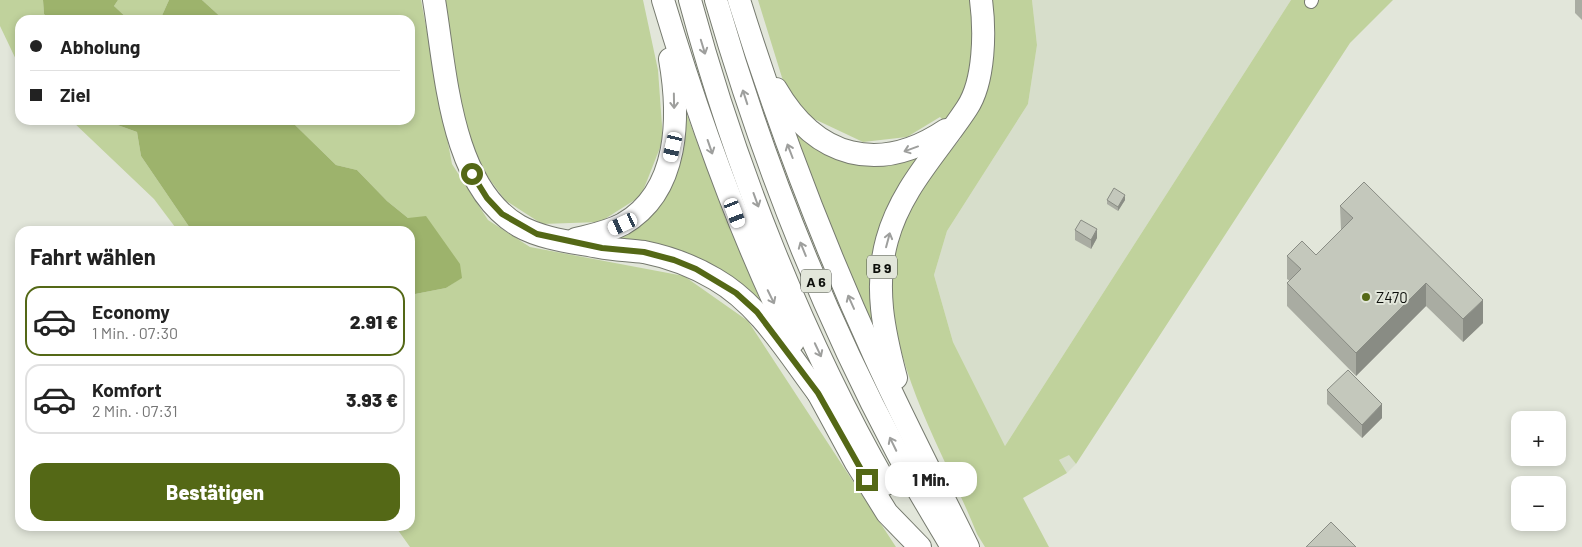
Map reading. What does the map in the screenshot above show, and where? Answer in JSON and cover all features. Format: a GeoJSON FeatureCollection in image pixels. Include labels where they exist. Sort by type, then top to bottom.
{"type":"FeatureCollection","features":[{"type":"Feature","properties":{"kind":"highway"},"geometry":{"type":"LineString","coordinates":[[434,0],[463,154],[475,181],[502,214],[519,226],[537,234],[660,256],[696,269],[716,280],[757,312],[818,393]]}},
{"type":"Feature","properties":{"kind":"highway"},"geometry":{"type":"LineString","coordinates":[[569,240],[598,234],[623,224],[649,201],[665,174],[673,147],[675,102],[663,0]]}},
{"type":"Feature","properties":{"kind":"highway"},"geometry":{"type":"LineString","coordinates":[[663,0],[714,158],[741,229],[767,288],[818,393],[856,463],[888,513],[921,547]]}},
{"type":"Feature","properties":{"kind":"highway","name":"A 6"},"geometry":{"type":"LineString","coordinates":[[690,0],[702,46],[729,128],[796,303],[842,400],[921,547]]}},
{"type":"Feature","properties":{"kind":"highway","name":"A 6"},"geometry":{"type":"LineString","coordinates":[[716,0],[746,101],[776,183],[831,317],[897,452],[952,547]]}},
{"type":"Feature","properties":{"kind":"highway"},"geometry":{"type":"LineString","coordinates":[[739,0],[777,116],[831,257],[908,425],[968,547]]}},
{"type":"Feature","properties":{"kind":"highway"},"geometry":{"type":"LineString","coordinates":[[756,53],[783,101],[800,122],[821,140],[834,147],[860,155],[899,153],[928,142],[953,125],[968,107],[976,88],[983,36],[981,0]]}},
{"type":"Feature","properties":{"kind":"highway","name":"B 9"},"geometry":{"type":"LineString","coordinates":[[908,425],[886,339],[881,306],[882,271],[887,240],[900,204],[953,125]]}},
{"type":"Feature","properties":{"kind":"shaded area"},"geometry":{"type":"Polygon","coordinates":[[[0,0],[43,0],[45,15],[15,15],[15,58],[0,26],[0,0]]]}},
{"type":"Feature","properties":{"kind":"shaded area"},"geometry":{"type":"Polygon","coordinates":[[[43,0],[118,0],[114,6],[124,15],[45,15],[43,0]]]}},
{"type":"Feature","properties":{"kind":"shaded area"},"geometry":{"type":"Polygon","coordinates":[[[118,0],[169,0],[162,15],[124,15],[114,6],[118,0]]]}},
{"type":"Feature","properties":{"kind":"shaded area"},"geometry":{"type":"Polygon","coordinates":[[[169,0],[202,0],[218,15],[162,15],[169,0]]]}},
{"type":"Feature","properties":{"kind":"shaded area"},"geometry":{"type":"Polygon","coordinates":[[[202,0],[421,0],[452,164],[488,220],[530,247],[684,276],[748,321],[896,547],[410,547],[399,531],[415,531],[415,294],[446,288],[461,278],[408,218],[387,201],[357,170],[336,165],[295,125],[415,125],[415,15],[218,15],[202,0]]]}},
{"type":"Feature","properties":{"kind":"shaded area"},"geometry":{"type":"Polygon","coordinates":[[[445,0],[643,0],[658,70],[663,140],[641,196],[600,222],[542,224],[505,200],[479,165],[463,117],[445,0]]]}},
{"type":"Feature","properties":{"kind":"shaded area"},"geometry":{"type":"Polygon","coordinates":[[[758,0],[1032,0],[1037,45],[1028,104],[947,231],[934,275],[953,342],[1005,446],[1291,0],[1393,0],[1350,43],[1076,464],[1069,455],[1059,460],[1067,473],[1023,498],[1049,547],[985,547],[977,534],[920,406],[898,340],[892,305],[892,261],[903,225],[925,183],[961,138],[940,117],[907,137],[863,142],[810,117],[784,84],[758,0]]]}},
{"type":"Feature","properties":{"kind":"shaded area"},"geometry":{"type":"Polygon","coordinates":[[[1032,0],[1291,0],[1005,446],[953,342],[934,275],[947,231],[1028,104],[1037,45],[1032,0]]]}},
{"type":"Feature","properties":{"kind":"shaded area"},"geometry":{"type":"Polygon","coordinates":[[[684,114],[687,115],[726,219],[763,307],[609,238],[628,227],[684,114]]]}},
{"type":"Feature","properties":{"kind":"shaded area"},"geometry":{"type":"Polygon","coordinates":[[[76,125],[118,125],[137,132],[141,156],[189,226],[174,226],[154,199],[76,125]]]}},
{"type":"Feature","properties":{"kind":"shaded area"},"geometry":{"type":"Polygon","coordinates":[[[118,125],[295,125],[336,165],[357,170],[387,201],[408,218],[426,216],[460,264],[462,278],[446,288],[415,294],[415,226],[189,226],[141,156],[137,132],[118,125]]]}},
{"type":"Feature","properties":{"kind":"shaded area"},"geometry":{"type":"Polygon","coordinates":[[[798,133],[917,154],[921,158],[902,189],[877,323],[872,325],[835,242],[796,135],[798,133]]]}},
{"type":"Feature","properties":{"kind":"shaded area"},"geometry":{"type":"Polygon","coordinates":[[[1069,454],[1076,464],[1067,473],[1058,461],[1069,454]]]}},
{"type":"Feature","properties":{"kind":"building","name":"Z470"},"geometry":{"type":"Polygon","coordinates":[[[1364,182],[1483,300],[1463,319],[1426,283],[1356,353],[1287,283],[1301,269],[1287,256],[1302,241],[1316,255],[1353,218],[1340,206],[1364,182]]]}},
{"type":"Feature","properties":{"kind":"building"},"geometry":{"type":"Polygon","coordinates":[[[1114,188],[1125,195],[1118,207],[1107,200],[1114,188]]]}},
{"type":"Feature","properties":{"kind":"building"},"geometry":{"type":"Polygon","coordinates":[[[1081,220],[1097,229],[1091,240],[1075,230],[1081,220]]]}},
{"type":"Feature","properties":{"kind":"building"},"geometry":{"type":"Polygon","coordinates":[[[1348,370],[1382,404],[1362,425],[1327,390],[1348,370]]]}},
{"type":"Feature","properties":{"kind":"building"},"geometry":{"type":"Polygon","coordinates":[[[1331,522],[1356,547],[1306,547],[1331,522]]]}},
{"type":"Feature","properties":{"kind":"place","name":"Z470"},"geometry":{"type":"Point","coordinates":[1366,297]}},
{"type":"Feature","properties":{"kind":"route"},"geometry":{"type":"LineString","coordinates":[[472,174],[487,198],[502,214],[519,226],[537,234],[602,248],[644,252],[674,260],[696,269],[736,293],[757,312],[818,393],[867,480]]}}]}
